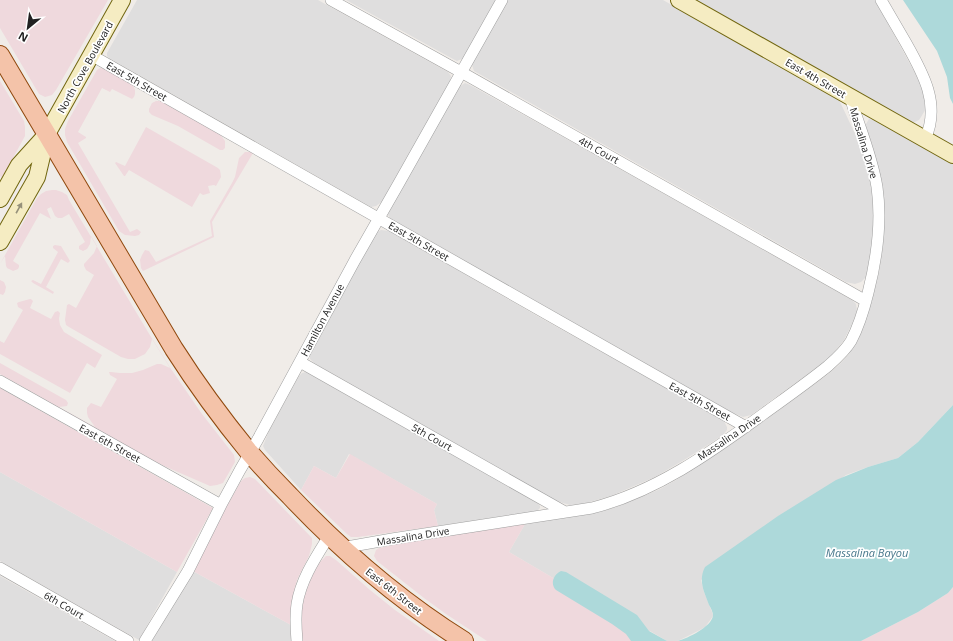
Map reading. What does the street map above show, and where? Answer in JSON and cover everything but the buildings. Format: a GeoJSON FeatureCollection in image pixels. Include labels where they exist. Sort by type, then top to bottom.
{"type":"FeatureCollection","features":[{"type":"Feature","properties":{"kind":"main road","name":"East 6th Street"},"geometry":{"type":"LineString","coordinates":[[0,55],[174,349],[214,408],[250,453],[335,542],[364,568],[402,598],[464,641]]}},
{"type":"Feature","properties":{"kind":"street","name":"North Cove Boulevard"},"geometry":{"type":"LineString","coordinates":[[0,199],[19,165],[47,134],[122,0]]}},
{"type":"Feature","properties":{"kind":"street","name":"4th Court"},"geometry":{"type":"LineString","coordinates":[[331,0],[866,301]]}},
{"type":"Feature","properties":{"kind":"street","name":"Hamilton Avenue"},"geometry":{"type":"LineString","coordinates":[[145,641],[188,571],[221,505],[355,260],[502,0]]}},
{"type":"Feature","properties":{"kind":"street","name":"East 4th Street"},"geometry":{"type":"LineString","coordinates":[[679,0],[953,155]]}},
{"type":"Feature","properties":{"kind":"street"},"geometry":{"type":"LineString","coordinates":[[881,0],[920,67],[928,88],[932,106],[930,127],[925,139]]}},
{"type":"Feature","properties":{"kind":"street","name":"East 5th Street"},"geometry":{"type":"LineString","coordinates":[[91,55],[746,427]]}},
{"type":"Feature","properties":{"kind":"street","name":"Massalina Drive"},"geometry":{"type":"LineString","coordinates":[[335,542],[392,539],[592,508],[616,501],[675,473],[746,427],[820,373],[840,355],[852,340],[859,324],[876,257],[879,231],[879,203],[877,187],[873,169],[850,97]]}},
{"type":"Feature","properties":{"kind":"street","name":"North Cove Boulevard"},"geometry":{"type":"LineString","coordinates":[[0,242],[37,177],[47,134]]}},
{"type":"Feature","properties":{"kind":"street","name":"5th Court"},"geometry":{"type":"LineString","coordinates":[[300,362],[565,512]]}},
{"type":"Feature","properties":{"kind":"street","name":"East 6th Street"},"geometry":{"type":"LineString","coordinates":[[0,381],[221,505]]}},
{"type":"Feature","properties":{"kind":"street"},"geometry":{"type":"LineString","coordinates":[[297,641],[296,613],[302,586],[310,568],[335,542]]}},
{"type":"Feature","properties":{"kind":"street","name":"6th Court"},"geometry":{"type":"LineString","coordinates":[[0,568],[128,641]]}},
{"type":"Feature","properties":{"kind":"shaded area"},"geometry":{"type":"Polygon","coordinates":[[[0,0],[108,0],[52,95],[45,97],[39,94],[0,28],[0,0]]]}},
{"type":"Feature","properties":{"kind":"shaded area"},"geometry":{"type":"Polygon","coordinates":[[[137,0],[318,0],[448,72],[451,76],[450,81],[383,201],[376,206],[371,207],[109,58],[107,53],[137,0]]]}},
{"type":"Feature","properties":{"kind":"shaded area"},"geometry":{"type":"Polygon","coordinates":[[[346,0],[496,0],[464,58],[457,61],[346,0]]]}},
{"type":"Feature","properties":{"kind":"shaded area"},"geometry":{"type":"Polygon","coordinates":[[[508,0],[663,0],[838,99],[857,138],[872,189],[873,231],[867,276],[861,282],[855,284],[846,282],[474,71],[472,65],[473,61],[508,0]]]}},
{"type":"Feature","properties":{"kind":"shaded area"},"geometry":{"type":"Polygon","coordinates":[[[695,0],[875,0],[927,95],[927,107],[919,120],[913,123],[910,122],[695,0]]]}},
{"type":"Feature","properties":{"kind":"shaded area"},"geometry":{"type":"Polygon","coordinates":[[[100,68],[105,69],[133,85],[135,94],[132,99],[112,89],[110,92],[102,88],[78,132],[86,138],[78,143],[130,232],[137,229],[141,232],[139,235],[135,236],[125,235],[119,231],[67,142],[65,135],[65,129],[68,121],[97,70],[100,68]]]}},
{"type":"Feature","properties":{"kind":"shaded area"},"geometry":{"type":"Polygon","coordinates":[[[0,81],[24,121],[25,127],[25,136],[2,178],[0,176],[0,81]]]}},
{"type":"Feature","properties":{"kind":"shaded area"},"geometry":{"type":"Polygon","coordinates":[[[465,83],[852,300],[856,304],[857,311],[844,340],[829,358],[751,415],[743,417],[731,412],[390,218],[388,215],[389,211],[459,87],[465,83]]]}},
{"type":"Feature","properties":{"kind":"shaded area"},"geometry":{"type":"Polygon","coordinates":[[[162,101],[220,134],[225,141],[225,148],[220,150],[178,126],[152,115],[149,112],[149,109],[152,103],[162,101]]]}},
{"type":"Feature","properties":{"kind":"shaded area"},"geometry":{"type":"Polygon","coordinates":[[[869,119],[875,120],[953,163],[953,405],[918,442],[898,458],[846,475],[701,580],[713,616],[705,627],[678,641],[667,641],[650,631],[645,632],[509,552],[525,524],[603,511],[646,495],[676,480],[733,443],[775,413],[827,375],[849,354],[859,337],[869,310],[879,272],[883,244],[884,217],[866,129],[866,124],[869,119]]]}},
{"type":"Feature","properties":{"kind":"shaded area"},"geometry":{"type":"Polygon","coordinates":[[[146,127],[220,170],[221,177],[216,186],[208,186],[210,193],[203,195],[200,193],[192,207],[129,170],[124,176],[115,163],[116,162],[125,166],[146,127]]]}},
{"type":"Feature","properties":{"kind":"shaded area"},"geometry":{"type":"Polygon","coordinates":[[[245,152],[253,153],[212,222],[214,237],[143,271],[140,260],[145,250],[149,251],[156,262],[212,236],[210,221],[235,177],[239,158],[245,152]]]}},
{"type":"Feature","properties":{"kind":"shaded area"},"geometry":{"type":"Polygon","coordinates":[[[52,190],[62,192],[67,195],[91,237],[90,244],[87,249],[83,251],[79,249],[79,246],[85,242],[69,214],[62,218],[58,218],[55,216],[51,207],[47,209],[51,219],[40,213],[13,261],[19,265],[18,269],[13,271],[7,268],[5,256],[0,264],[37,198],[46,191],[52,190]]]}},
{"type":"Feature","properties":{"kind":"shaded area"},"geometry":{"type":"Polygon","coordinates":[[[381,230],[390,231],[539,317],[722,419],[727,427],[727,430],[723,435],[711,443],[655,477],[611,496],[583,504],[570,505],[556,501],[314,363],[310,359],[309,355],[376,233],[381,230]]]}},
{"type":"Feature","properties":{"kind":"shaded area"},"geometry":{"type":"Polygon","coordinates":[[[55,245],[61,246],[70,261],[68,263],[61,259],[46,287],[54,292],[53,294],[31,281],[33,280],[41,284],[58,252],[53,248],[55,245]]]}},
{"type":"Feature","properties":{"kind":"shaded area"},"geometry":{"type":"Polygon","coordinates":[[[97,246],[171,369],[202,414],[234,455],[235,462],[223,483],[210,486],[164,466],[0,374],[0,363],[66,400],[68,403],[67,406],[59,407],[95,427],[88,417],[87,408],[91,403],[101,407],[117,379],[110,375],[109,372],[132,373],[157,364],[170,368],[152,339],[150,347],[145,354],[135,359],[128,359],[121,357],[66,325],[65,320],[67,305],[69,304],[76,308],[94,275],[86,270],[84,264],[94,253],[97,246]]]}},
{"type":"Feature","properties":{"kind":"shaded area"},"geometry":{"type":"Polygon","coordinates":[[[0,280],[4,282],[6,287],[3,295],[0,294],[0,280]]]}},
{"type":"Feature","properties":{"kind":"shaded area"},"geometry":{"type":"Polygon","coordinates":[[[31,299],[33,301],[30,308],[51,319],[55,312],[58,311],[60,313],[60,325],[64,332],[102,355],[95,368],[87,363],[70,393],[0,354],[0,341],[4,343],[23,310],[18,307],[17,303],[31,299]]]}},
{"type":"Feature","properties":{"kind":"shaded area"},"geometry":{"type":"Polygon","coordinates":[[[306,372],[536,501],[540,508],[537,511],[438,526],[434,510],[437,504],[349,454],[336,478],[314,466],[301,490],[263,446],[269,431],[299,376],[306,372]]]}},
{"type":"Feature","properties":{"kind":"shaded area"},"geometry":{"type":"Polygon","coordinates":[[[0,388],[213,508],[177,572],[0,472],[0,388]]]}},
{"type":"Feature","properties":{"kind":"shaded area"},"geometry":{"type":"Polygon","coordinates":[[[350,454],[437,504],[434,510],[438,526],[358,537],[351,537],[347,534],[301,490],[314,466],[336,478],[350,454]]]}},
{"type":"Feature","properties":{"kind":"shaded area"},"geometry":{"type":"Polygon","coordinates":[[[0,472],[177,572],[139,640],[0,561],[0,472]]]}},
{"type":"Feature","properties":{"kind":"shaded area"},"geometry":{"type":"Polygon","coordinates":[[[250,477],[255,479],[312,538],[309,556],[297,580],[295,588],[291,606],[291,625],[191,570],[241,481],[250,477]]]}},
{"type":"Feature","properties":{"kind":"shaded area"},"geometry":{"type":"Polygon","coordinates":[[[525,524],[509,552],[645,632],[639,641],[487,641],[424,598],[377,561],[374,556],[376,550],[379,548],[408,542],[525,524]]]}},
{"type":"Feature","properties":{"kind":"shaded area"},"geometry":{"type":"Polygon","coordinates":[[[326,556],[330,556],[336,560],[395,610],[439,641],[302,641],[302,610],[304,597],[312,576],[320,562],[326,556]]]}},
{"type":"Feature","properties":{"kind":"shaded area"},"geometry":{"type":"Polygon","coordinates":[[[191,570],[291,625],[291,641],[151,641],[191,570]]]}},
{"type":"Feature","properties":{"kind":"shaded area"},"geometry":{"type":"Polygon","coordinates":[[[0,576],[115,641],[0,641],[0,576]]]}},
{"type":"Feature","properties":{"kind":"shaded area"},"geometry":{"type":"Polygon","coordinates":[[[953,587],[953,641],[861,641],[918,612],[948,593],[953,587]]]}},
{"type":"Feature","properties":{"kind":"water"},"geometry":{"type":"Polygon","coordinates":[[[903,0],[953,0],[953,104],[950,98],[947,77],[937,51],[903,0]]]}},
{"type":"Feature","properties":{"kind":"water","name":"Massalina Bayou"},"geometry":{"type":"Polygon","coordinates":[[[953,405],[953,587],[948,593],[918,612],[861,641],[678,641],[693,635],[704,628],[713,616],[702,586],[702,577],[705,567],[778,516],[836,480],[868,467],[898,458],[918,442],[953,405]]]}},
{"type":"Feature","properties":{"kind":"water"},"geometry":{"type":"Polygon","coordinates":[[[561,571],[566,572],[637,615],[649,631],[667,641],[631,641],[626,634],[612,624],[554,588],[554,577],[561,571]]]}}]}
